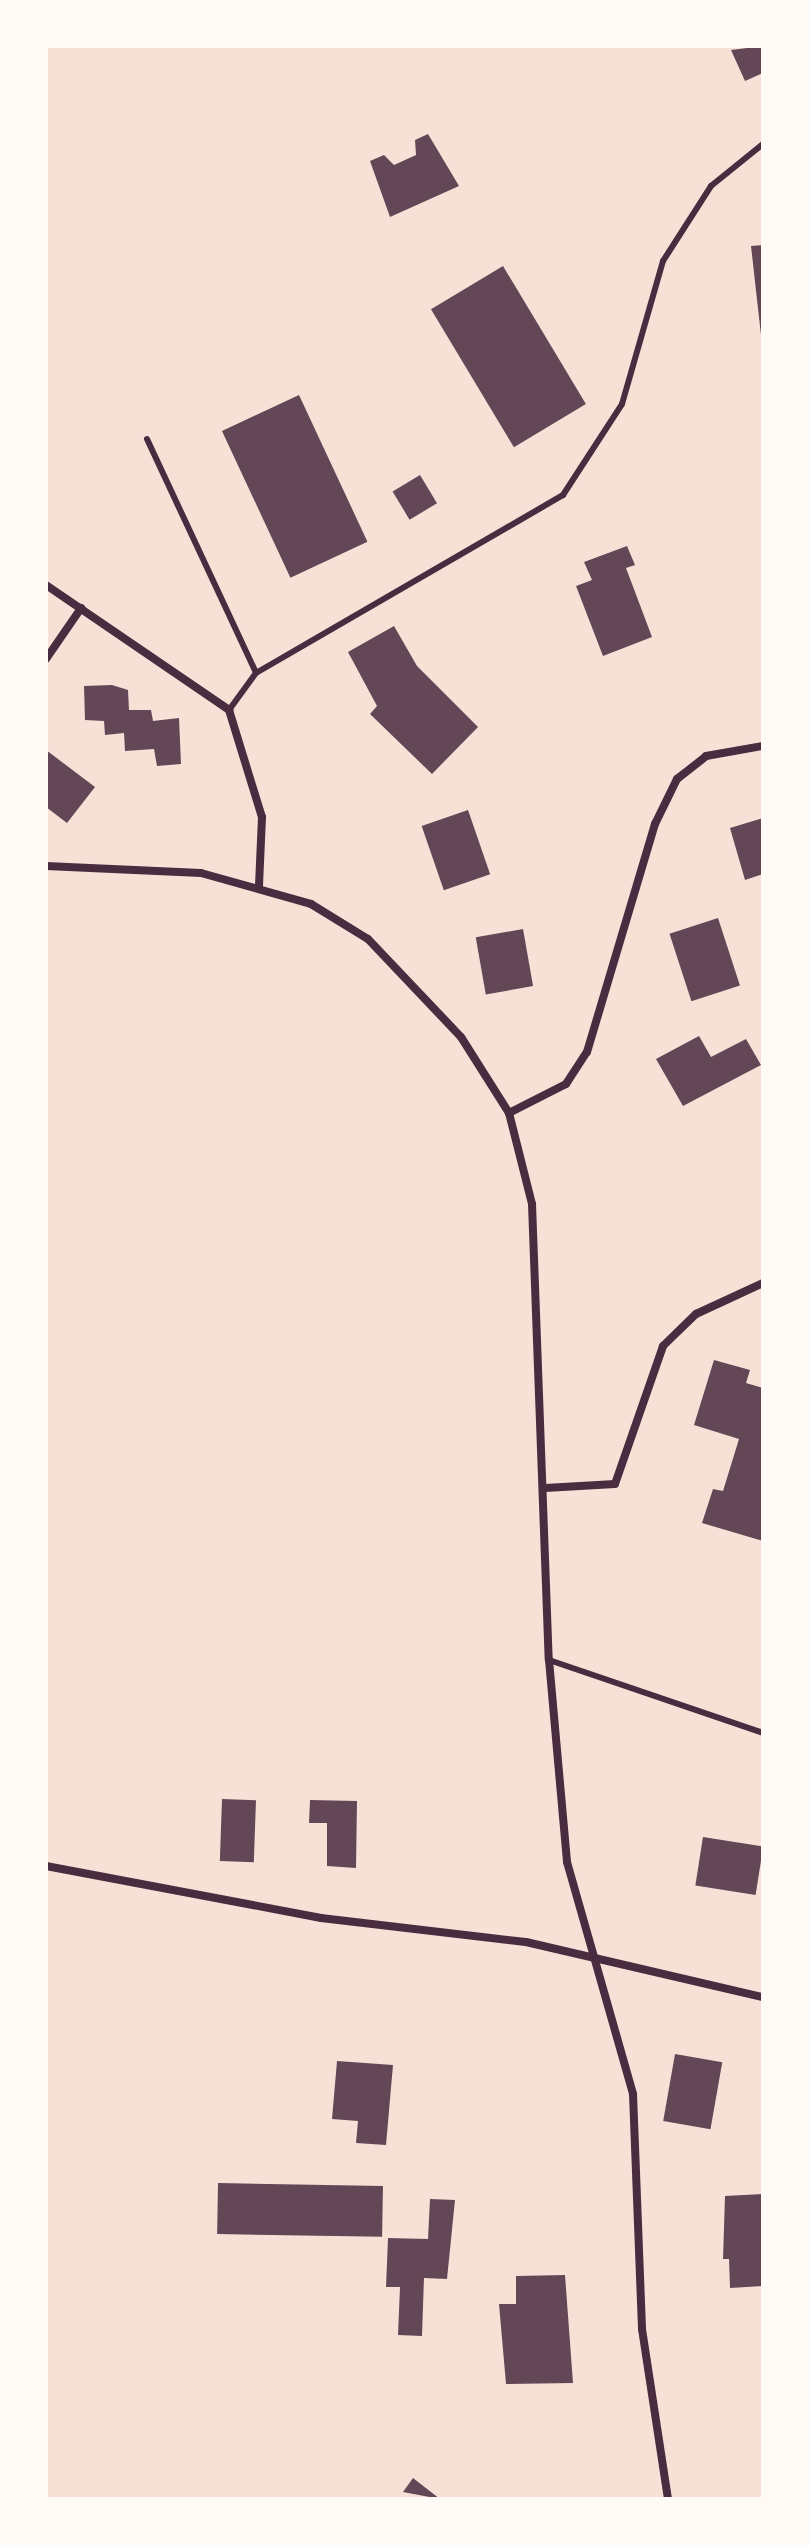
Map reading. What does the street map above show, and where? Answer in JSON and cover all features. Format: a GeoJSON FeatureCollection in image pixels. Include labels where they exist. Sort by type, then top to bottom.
{"type":"FeatureCollection","features":[{"type":"Feature","properties":{"kind":"street"},"geometry":{"type":"LineString","coordinates":[[46,585],[229,710],[262,817],[259,886]]}},
{"type":"Feature","properties":{"kind":"street"},"geometry":{"type":"LineString","coordinates":[[46,659],[81,608]]}},
{"type":"Feature","properties":{"kind":"street"},"geometry":{"type":"LineString","coordinates":[[509,1113],[566,1084],[587,1052],[655,824],[677,779],[706,756],[763,746]]}},
{"type":"Feature","properties":{"kind":"street"},"geometry":{"type":"LineString","coordinates":[[46,866],[201,873],[259,886],[311,904],[368,939],[461,1037],[509,1113],[532,1204],[545,1488],[549,1660],[567,1862],[633,2094],[642,2329],[668,2499]]}},
{"type":"Feature","properties":{"kind":"street"},"geometry":{"type":"LineString","coordinates":[[545,1488],[615,1484],[663,1346],[696,1314],[763,1283]]}},
{"type":"Feature","properties":{"kind":"street"},"geometry":{"type":"LineString","coordinates":[[46,1866],[595,1958],[763,1997]]}},
{"type":"Feature","properties":{"kind":"lane"},"geometry":{"type":"LineString","coordinates":[[229,710],[256,673],[563,495],[622,404],[663,261],[711,186],[763,144]]}},
{"type":"Feature","properties":{"kind":"lane"},"geometry":{"type":"LineString","coordinates":[[147,439],[256,673]]}},
{"type":"Feature","properties":{"kind":"lane"},"geometry":{"type":"LineString","coordinates":[[549,1660],[763,1733]]}},
{"type":"Feature","properties":{"kind":"building"},"geometry":{"type":"Polygon","coordinates":[[[763,46],[763,73],[745,81],[731,50],[763,46]]]}},
{"type":"Feature","properties":{"kind":"building"},"geometry":{"type":"Polygon","coordinates":[[[428,134],[459,186],[390,217],[370,161],[384,155],[394,165],[416,155],[415,140],[428,134]]]}},
{"type":"Feature","properties":{"kind":"building"},"geometry":{"type":"Polygon","coordinates":[[[763,245],[763,335],[761,335],[751,246],[763,245]]]}},
{"type":"Feature","properties":{"kind":"building"},"geometry":{"type":"Polygon","coordinates":[[[503,266],[586,404],[514,447],[431,309],[503,266]]]}},
{"type":"Feature","properties":{"kind":"building"},"geometry":{"type":"Polygon","coordinates":[[[299,395],[367,542],[290,578],[222,431],[299,395]]]}},
{"type":"Feature","properties":{"kind":"building"},"geometry":{"type":"Polygon","coordinates":[[[420,475],[437,503],[410,520],[393,491],[420,475]]]}},
{"type":"Feature","properties":{"kind":"building"},"geometry":{"type":"Polygon","coordinates":[[[627,546],[635,565],[626,568],[652,637],[603,656],[576,586],[592,580],[584,562],[627,546]]]}},
{"type":"Feature","properties":{"kind":"building"},"geometry":{"type":"Polygon","coordinates":[[[394,626],[417,666],[478,727],[432,774],[370,714],[377,706],[348,652],[394,626]]]}},
{"type":"Feature","properties":{"kind":"building"},"geometry":{"type":"Polygon","coordinates":[[[112,685],[128,690],[129,710],[151,710],[153,721],[179,718],[181,764],[157,766],[154,749],[125,751],[124,733],[105,735],[104,721],[85,720],[84,686],[112,685]]]}},
{"type":"Feature","properties":{"kind":"building"},"geometry":{"type":"Polygon","coordinates":[[[46,750],[95,787],[67,823],[46,807],[46,750]]]}},
{"type":"Feature","properties":{"kind":"building"},"geometry":{"type":"Polygon","coordinates":[[[468,810],[490,874],[444,890],[422,826],[468,810]]]}},
{"type":"Feature","properties":{"kind":"building"},"geometry":{"type":"Polygon","coordinates":[[[763,818],[763,874],[745,880],[730,828],[763,818]]]}},
{"type":"Feature","properties":{"kind":"building"},"geometry":{"type":"Polygon","coordinates":[[[718,918],[740,986],[691,1001],[669,934],[718,918]]]}},
{"type":"Feature","properties":{"kind":"building"},"geometry":{"type":"Polygon","coordinates":[[[523,929],[533,986],[486,994],[476,937],[523,929]]]}},
{"type":"Feature","properties":{"kind":"building"},"geometry":{"type":"Polygon","coordinates":[[[699,1036],[711,1057],[746,1039],[761,1065],[683,1106],[656,1059],[699,1036]]]}},
{"type":"Feature","properties":{"kind":"building"},"geometry":{"type":"Polygon","coordinates":[[[714,1360],[750,1370],[746,1383],[763,1388],[763,1541],[702,1523],[713,1489],[723,1491],[739,1439],[694,1425],[714,1360]]]}},
{"type":"Feature","properties":{"kind":"building"},"geometry":{"type":"Polygon","coordinates":[[[222,1799],[256,1800],[254,1862],[220,1861],[222,1799]]]}},
{"type":"Feature","properties":{"kind":"building"},"geometry":{"type":"Polygon","coordinates":[[[310,1800],[357,1801],[356,1868],[327,1866],[327,1823],[309,1823],[310,1800]]]}},
{"type":"Feature","properties":{"kind":"building"},"geometry":{"type":"Polygon","coordinates":[[[703,1837],[763,1847],[756,1895],[695,1885],[703,1837]]]}},
{"type":"Feature","properties":{"kind":"building"},"geometry":{"type":"Polygon","coordinates":[[[675,2054],[722,2062],[710,2129],[663,2121],[675,2054]]]}},
{"type":"Feature","properties":{"kind":"building"},"geometry":{"type":"Polygon","coordinates":[[[337,2061],[393,2065],[386,2145],[356,2143],[358,2121],[332,2119],[337,2061]]]}},
{"type":"Feature","properties":{"kind":"building"},"geometry":{"type":"Polygon","coordinates":[[[218,2183],[383,2186],[382,2237],[217,2234],[218,2183]]]}},
{"type":"Feature","properties":{"kind":"building"},"geometry":{"type":"Polygon","coordinates":[[[763,2194],[763,2286],[730,2288],[729,2259],[723,2259],[725,2196],[763,2194]]]}},
{"type":"Feature","properties":{"kind":"building"},"geometry":{"type":"Polygon","coordinates":[[[430,2199],[455,2200],[447,2279],[424,2278],[422,2336],[398,2335],[400,2287],[386,2287],[388,2238],[428,2239],[430,2199]]]}},
{"type":"Feature","properties":{"kind":"building"},"geometry":{"type":"Polygon","coordinates":[[[565,2275],[573,2383],[506,2384],[499,2304],[516,2304],[516,2276],[565,2275]]]}},
{"type":"Feature","properties":{"kind":"building"},"geometry":{"type":"Polygon","coordinates":[[[413,2478],[440,2499],[403,2492],[413,2478]]]}}]}
